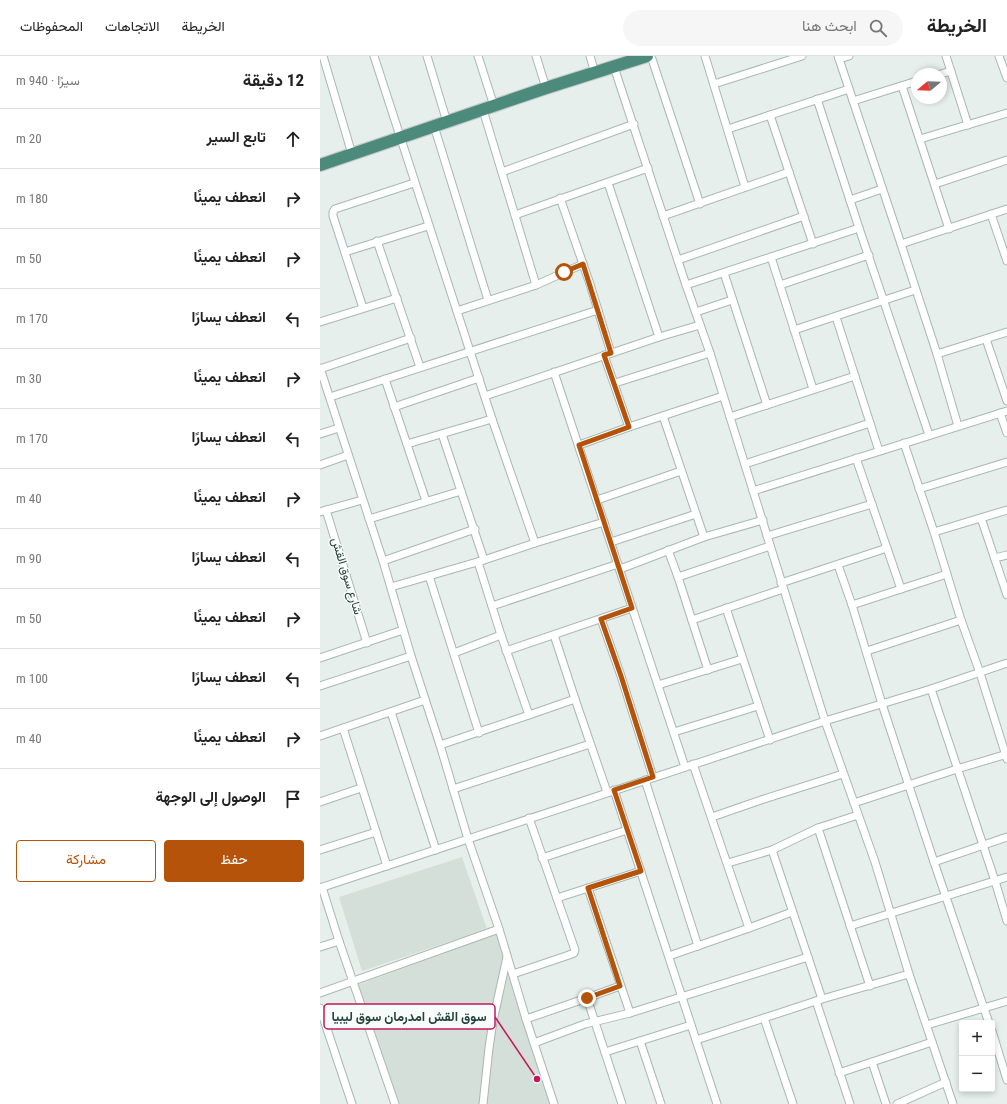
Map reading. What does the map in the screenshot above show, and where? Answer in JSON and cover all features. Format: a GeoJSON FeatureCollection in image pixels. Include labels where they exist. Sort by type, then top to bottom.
{"type":"FeatureCollection","features":[{"type":"Feature","properties":{"kind":"highway"},"geometry":{"type":"LineString","coordinates":[[320,165],[546,88],[646,56]]}},
{"type":"Feature","properties":{"kind":"street"},"geometry":{"type":"LineString","coordinates":[[323,56],[352,154]]}},
{"type":"Feature","properties":{"kind":"street"},"geometry":{"type":"LineString","coordinates":[[374,56],[401,137],[428,226],[492,419],[535,542]]}},
{"type":"Feature","properties":{"kind":"street"},"geometry":{"type":"LineString","coordinates":[[427,56],[447,122]]}},
{"type":"Feature","properties":{"kind":"street"},"geometry":{"type":"LineString","coordinates":[[478,56],[502,172],[536,285]]}},
{"type":"Feature","properties":{"kind":"street"},"geometry":{"type":"LineString","coordinates":[[536,56],[546,88]]}},
{"type":"Feature","properties":{"kind":"street"},"geometry":{"type":"LineString","coordinates":[[590,56],[596,73]]}},
{"type":"Feature","properties":{"kind":"street"},"geometry":{"type":"LineString","coordinates":[[646,56],[700,204]]}},
{"type":"Feature","properties":{"kind":"street"},"geometry":{"type":"LineString","coordinates":[[705,56],[745,187]]}},
{"type":"Feature","properties":{"kind":"street"},"geometry":{"type":"LineString","coordinates":[[714,84],[802,56]]}},
{"type":"Feature","properties":{"kind":"street"},"geometry":{"type":"LineString","coordinates":[[849,56],[838,58],[850,89],[937,354],[958,426]]}},
{"type":"Feature","properties":{"kind":"street"},"geometry":{"type":"LineString","coordinates":[[946,56],[968,125]]}},
{"type":"Feature","properties":{"kind":"street"},"geometry":{"type":"LineString","coordinates":[[1001,56],[1007,78]]}},
{"type":"Feature","properties":{"kind":"street"},"geometry":{"type":"LineString","coordinates":[[614,66],[710,353],[825,721],[892,914],[910,974],[953,1104]]}},
{"type":"Feature","properties":{"kind":"street"},"geometry":{"type":"LineString","coordinates":[[947,72],[951,71]]}},
{"type":"Feature","properties":{"kind":"street"},"geometry":{"type":"LineString","coordinates":[[853,101],[911,84]]}},
{"type":"Feature","properties":{"kind":"street"},"geometry":{"type":"LineString","coordinates":[[902,86],[949,229]]}},
{"type":"Feature","properties":{"kind":"street"},"geometry":{"type":"LineString","coordinates":[[728,129],[850,89]]}},
{"type":"Feature","properties":{"kind":"street"},"geometry":{"type":"LineString","coordinates":[[817,99],[929,435]]}},
{"type":"Feature","properties":{"kind":"street"},"geometry":{"type":"LineString","coordinates":[[920,139],[1007,113]]}},
{"type":"Feature","properties":{"kind":"street"},"geometry":{"type":"LineString","coordinates":[[770,115],[813,244]]}},
{"type":"Feature","properties":{"kind":"street"},"geometry":{"type":"LineString","coordinates":[[502,172],[634,124]]}},
{"type":"Feature","properties":{"kind":"street"},"geometry":{"type":"LineString","coordinates":[[434,126],[488,300]]}},
{"type":"Feature","properties":{"kind":"street"},"geometry":{"type":"LineString","coordinates":[[935,184],[1007,160]]}},
{"type":"Feature","properties":{"kind":"street"},"geometry":{"type":"LineString","coordinates":[[515,215],[648,168]]}},
{"type":"Feature","properties":{"kind":"street"},"geometry":{"type":"LineString","coordinates":[[664,216],[789,172]]}},
{"type":"Feature","properties":{"kind":"street"},"geometry":{"type":"LineString","coordinates":[[363,308],[333,212],[335,209],[414,183]]}},
{"type":"Feature","properties":{"kind":"street"},"geometry":{"type":"LineString","coordinates":[[608,183],[659,336]]}},
{"type":"Feature","properties":{"kind":"street"},"geometry":{"type":"LineString","coordinates":[[850,200],[882,189]]}},
{"type":"Feature","properties":{"kind":"street"},"geometry":{"type":"LineString","coordinates":[[560,198],[598,310],[615,383],[629,427]]}},
{"type":"Feature","properties":{"kind":"street"},"geometry":{"type":"LineString","coordinates":[[901,244],[1007,209]]}},
{"type":"Feature","properties":{"kind":"street"},"geometry":{"type":"LineString","coordinates":[[991,214],[1007,261]]}},
{"type":"Feature","properties":{"kind":"street"},"geometry":{"type":"LineString","coordinates":[[678,260],[804,216]]}},
{"type":"Feature","properties":{"kind":"street"},"geometry":{"type":"LineString","coordinates":[[345,252],[428,226]]}},
{"type":"Feature","properties":{"kind":"street"},"geometry":{"type":"LineString","coordinates":[[686,285],[859,228]]}},
{"type":"Feature","properties":{"kind":"street"},"geometry":{"type":"LineString","coordinates":[[377,242],[420,367]]}},
{"type":"Feature","properties":{"kind":"street"},"geometry":{"type":"LineString","coordinates":[[780,284],[868,255]]}},
{"type":"Feature","properties":{"kind":"street"},"geometry":{"type":"LineString","coordinates":[[771,257],[813,389]]}},
{"type":"Feature","properties":{"kind":"street"},"geometry":{"type":"LineString","coordinates":[[457,311],[536,285],[583,264]]}},
{"type":"Feature","properties":{"kind":"street"},"geometry":{"type":"LineString","coordinates":[[724,273],[767,405]]}},
{"type":"Feature","properties":{"kind":"street"},"geometry":{"type":"LineString","coordinates":[[794,330],[916,290]]}},
{"type":"Feature","properties":{"kind":"street"},"geometry":{"type":"LineString","coordinates":[[320,322],[397,298]]}},
{"type":"Feature","properties":{"kind":"street"},"geometry":{"type":"LineString","coordinates":[[696,312],[732,300]]}},
{"type":"Feature","properties":{"kind":"street"},"geometry":{"type":"LineString","coordinates":[[330,397],[598,310]]}},
{"type":"Feature","properties":{"kind":"street"},"geometry":{"type":"LineString","coordinates":[[836,317],[879,451]]}},
{"type":"Feature","properties":{"kind":"street"},"geometry":{"type":"LineString","coordinates":[[485,396],[659,336],[700,325]]}},
{"type":"Feature","properties":{"kind":"street"},"geometry":{"type":"LineString","coordinates":[[937,354],[1007,332]]}},
{"type":"Feature","properties":{"kind":"street"},"geometry":{"type":"LineString","coordinates":[[411,338],[320,369],[322,383],[330,397],[362,500],[383,561],[468,839],[499,929],[526,1019],[554,1104]]}},
{"type":"Feature","properties":{"kind":"street"},"geometry":{"type":"LineString","coordinates":[[986,339],[1007,401]]}},
{"type":"Feature","properties":{"kind":"street"},"geometry":{"type":"LineString","coordinates":[[615,383],[710,353]]}},
{"type":"Feature","properties":{"kind":"street"},"geometry":{"type":"LineString","coordinates":[[554,372],[685,767]]}},
{"type":"Feature","properties":{"kind":"street"},"geometry":{"type":"LineString","coordinates":[[730,417],[855,376]]}},
{"type":"Feature","properties":{"kind":"street"},"geometry":{"type":"LineString","coordinates":[[394,406],[479,378]]}},
{"type":"Feature","properties":{"kind":"street"},"geometry":{"type":"LineString","coordinates":[[385,379],[426,502]]}},
{"type":"Feature","properties":{"kind":"street"},"geometry":{"type":"LineString","coordinates":[[579,445],[723,396]]}},
{"type":"Feature","properties":{"kind":"street"},"geometry":{"type":"LineString","coordinates":[[753,491],[1004,412],[1007,433]]}},
{"type":"Feature","properties":{"kind":"street"},"geometry":{"type":"LineString","coordinates":[[663,416],[704,537]]}},
{"type":"Feature","properties":{"kind":"street"},"geometry":{"type":"LineString","coordinates":[[407,444],[492,419]]}},
{"type":"Feature","properties":{"kind":"street"},"geometry":{"type":"LineString","coordinates":[[745,464],[870,422]]}},
{"type":"Feature","properties":{"kind":"street"},"geometry":{"type":"LineString","coordinates":[[320,434],[339,428]]}},
{"type":"Feature","properties":{"kind":"street"},"geometry":{"type":"LineString","coordinates":[[442,434],[475,529],[492,606],[506,651],[529,715]]}},
{"type":"Feature","properties":{"kind":"street"},"geometry":{"type":"LineString","coordinates":[[854,803],[957,769],[1006,756],[980,672],[961,620],[934,532],[904,443]]}},
{"type":"Feature","properties":{"kind":"street"},"geometry":{"type":"LineString","coordinates":[[320,465],[348,455]]}},
{"type":"Feature","properties":{"kind":"street"},"geometry":{"type":"LineString","coordinates":[[856,458],[901,589]]}},
{"type":"Feature","properties":{"kind":"street"},"geometry":{"type":"LineString","coordinates":[[919,489],[1007,462]]}},
{"type":"Feature","properties":{"kind":"street"},"geometry":{"type":"LineString","coordinates":[[597,500],[681,471]]}},
{"type":"Feature","properties":{"kind":"street"},"geometry":{"type":"LineString","coordinates":[[369,519],[461,491]]}},
{"type":"Feature","properties":{"kind":"street"},"geometry":{"type":"LineString","coordinates":[[323,511],[362,500]]}},
{"type":"Feature","properties":{"kind":"street"},"geometry":{"type":"LineString","coordinates":[[767,536],[872,504]]}},
{"type":"Feature","properties":{"kind":"street"},"geometry":{"type":"LineString","coordinates":[[934,532],[1007,510]]}},
{"type":"Feature","properties":{"kind":"street","name":"شارع سوق القش"},"geometry":{"type":"LineString","coordinates":[[323,511],[367,643]]}},
{"type":"Feature","properties":{"kind":"street"},"geometry":{"type":"LineString","coordinates":[[611,542],[696,514]]}},
{"type":"Feature","properties":{"kind":"street"},"geometry":{"type":"LineString","coordinates":[[981,518],[1007,595]]}},
{"type":"Feature","properties":{"kind":"street"},"geometry":{"type":"LineString","coordinates":[[492,606],[619,566],[704,537],[763,520]]}},
{"type":"Feature","properties":{"kind":"street"},"geometry":{"type":"LineString","coordinates":[[391,587],[481,561],[535,542],[604,522]]}},
{"type":"Feature","properties":{"kind":"street"},"geometry":{"type":"LineString","coordinates":[[383,561],[475,529]]}},
{"type":"Feature","properties":{"kind":"street"},"geometry":{"type":"LineString","coordinates":[[678,577],[770,546]]}},
{"type":"Feature","properties":{"kind":"street"},"geometry":{"type":"LineString","coordinates":[[692,620],[887,548]]}},
{"type":"Feature","properties":{"kind":"street"},"geometry":{"type":"LineString","coordinates":[[668,550],[708,670]]}},
{"type":"Feature","properties":{"kind":"street"},"geometry":{"type":"LineString","coordinates":[[995,558],[1007,554]]}},
{"type":"Feature","properties":{"kind":"street"},"geometry":{"type":"LineString","coordinates":[[838,565],[934,862],[988,1020]]}},
{"type":"Feature","properties":{"kind":"street"},"geometry":{"type":"LineString","coordinates":[[852,605],[947,574]]}},
{"type":"Feature","properties":{"kind":"street"},"geometry":{"type":"LineString","coordinates":[[429,576],[479,733]]}},
{"type":"Feature","properties":{"kind":"street"},"geometry":{"type":"LineString","coordinates":[[506,651],[632,608]]}},
{"type":"Feature","properties":{"kind":"street"},"geometry":{"type":"LineString","coordinates":[[726,608],[742,660],[770,740]]}},
{"type":"Feature","properties":{"kind":"street"},"geometry":{"type":"LineString","coordinates":[[601,619],[653,777]]}},
{"type":"Feature","properties":{"kind":"street"},"geometry":{"type":"LineString","coordinates":[[867,651],[961,620]]}},
{"type":"Feature","properties":{"kind":"street"},"geometry":{"type":"LineString","coordinates":[[320,658],[403,630]]}},
{"type":"Feature","properties":{"kind":"street"},"geometry":{"type":"LineString","coordinates":[[554,635],[607,792]]}},
{"type":"Feature","properties":{"kind":"street"},"geometry":{"type":"LineString","coordinates":[[454,652],[501,636]]}},
{"type":"Feature","properties":{"kind":"street"},"geometry":{"type":"LineString","coordinates":[[320,686],[411,656]]}},
{"type":"Feature","properties":{"kind":"street"},"geometry":{"type":"LineString","coordinates":[[658,685],[742,660]]}},
{"type":"Feature","properties":{"kind":"street"},"geometry":{"type":"LineString","coordinates":[[394,1104],[321,887],[607,792],[825,721],[931,689],[1007,663]]}},
{"type":"Feature","properties":{"kind":"street"},"geometry":{"type":"LineString","coordinates":[[931,689],[1007,921]]}},
{"type":"Feature","properties":{"kind":"street"},"geometry":{"type":"LineString","coordinates":[[440,745],[479,733],[575,699]]}},
{"type":"Feature","properties":{"kind":"street"},"geometry":{"type":"LineString","coordinates":[[320,736],[425,700]]}},
{"type":"Feature","properties":{"kind":"street"},"geometry":{"type":"LineString","coordinates":[[674,732],[758,706]]}},
{"type":"Feature","properties":{"kind":"street"},"geometry":{"type":"LineString","coordinates":[[391,712],[436,850]]}},
{"type":"Feature","properties":{"kind":"street"},"geometry":{"type":"LineString","coordinates":[[343,728],[387,866]]}},
{"type":"Feature","properties":{"kind":"street"},"geometry":{"type":"LineString","coordinates":[[453,789],[590,744]]}},
{"type":"Feature","properties":{"kind":"street"},"geometry":{"type":"LineString","coordinates":[[693,764],[749,928]]}},
{"type":"Feature","properties":{"kind":"street"},"geometry":{"type":"LineString","coordinates":[[712,817],[843,774]]}},
{"type":"Feature","properties":{"kind":"street"},"geometry":{"type":"LineString","coordinates":[[645,780],[698,946]]}},
{"type":"Feature","properties":{"kind":"street"},"geometry":{"type":"LineString","coordinates":[[320,801],[361,788]]}},
{"type":"Feature","properties":{"kind":"street"},"geometry":{"type":"LineString","coordinates":[[614,790],[717,1104]]}},
{"type":"Feature","properties":{"kind":"street"},"geometry":{"type":"LineString","coordinates":[[728,863],[772,850],[818,828],[858,815]]}},
{"type":"Feature","properties":{"kind":"street"},"geometry":{"type":"LineString","coordinates":[[513,974],[575,952],[529,818]]}},
{"type":"Feature","properties":{"kind":"street"},"geometry":{"type":"LineString","coordinates":[[818,828],[870,986]]}},
{"type":"Feature","properties":{"kind":"street"},"geometry":{"type":"LineString","coordinates":[[542,858],[627,830]]}},
{"type":"Feature","properties":{"kind":"street"},"geometry":{"type":"LineString","coordinates":[[320,850],[376,832]]}},
{"type":"Feature","properties":{"kind":"street"},"geometry":{"type":"LineString","coordinates":[[934,862],[1007,837]]}},
{"type":"Feature","properties":{"kind":"street"},"geometry":{"type":"LineString","coordinates":[[772,850],[808,957],[839,1073],[850,1104]]}},
{"type":"Feature","properties":{"kind":"street"},"geometry":{"type":"LineString","coordinates":[[557,898],[641,871]]}},
{"type":"Feature","properties":{"kind":"street"},"geometry":{"type":"LineString","coordinates":[[850,926],[1007,877]]}},
{"type":"Feature","properties":{"kind":"street"},"geometry":{"type":"LineString","coordinates":[[588,888],[630,1013]]}},
{"type":"Feature","properties":{"kind":"street"},"geometry":{"type":"LineString","coordinates":[[669,956],[792,912]]}},
{"type":"Feature","properties":{"kind":"street"},"geometry":{"type":"LineString","coordinates":[[320,994],[499,929]]}},
{"type":"Feature","properties":{"kind":"street"},"geometry":{"type":"LineString","coordinates":[[320,947],[338,941]]}},
{"type":"Feature","properties":{"kind":"street"},"geometry":{"type":"LineString","coordinates":[[483,1104],[493,1021],[507,957]]}},
{"type":"Feature","properties":{"kind":"street"},"geometry":{"type":"LineString","coordinates":[[534,1043],[594,1021],[630,1013],[808,957]]}},
{"type":"Feature","properties":{"kind":"street"},"geometry":{"type":"LineString","coordinates":[[696,1040],[819,1000],[910,974]]}},
{"type":"Feature","properties":{"kind":"street"},"geometry":{"type":"LineString","coordinates":[[526,1019],[620,986]]}},
{"type":"Feature","properties":{"kind":"street"},"geometry":{"type":"LineString","coordinates":[[587,998],[622,1104]]}},
{"type":"Feature","properties":{"kind":"street"},"geometry":{"type":"LineString","coordinates":[[927,1025],[1007,1001]]}},
{"type":"Feature","properties":{"kind":"street"},"geometry":{"type":"LineString","coordinates":[[320,1008],[352,1104]]}},
{"type":"Feature","properties":{"kind":"street"},"geometry":{"type":"LineString","coordinates":[[764,1018],[793,1104]]}},
{"type":"Feature","properties":{"kind":"street"},"geometry":{"type":"LineString","coordinates":[[605,1052],[691,1025]]}},
{"type":"Feature","properties":{"kind":"street"},"geometry":{"type":"LineString","coordinates":[[640,1041],[661,1104]]}},
{"type":"Feature","properties":{"kind":"street"},"geometry":{"type":"LineString","coordinates":[[995,1041],[1007,1080]]}},
{"type":"Feature","properties":{"kind":"street"},"geometry":{"type":"LineString","coordinates":[[839,1073],[932,1042]]}},
{"type":"Feature","properties":{"kind":"street"},"geometry":{"type":"LineString","coordinates":[[872,1062],[886,1104]]}},
{"type":"Feature","properties":{"kind":"street"},"geometry":{"type":"LineString","coordinates":[[897,1104],[946,1082]]}},
{"type":"Feature","properties":{"kind":"shaded area"},"geometry":{"type":"Polygon","coordinates":[[[462,857],[487,929],[362,971],[339,897],[462,857]]]}},
{"type":"Feature","properties":{"kind":"shaded area"},"geometry":{"type":"Polygon","coordinates":[[[496,934],[550,1104],[397,1104],[358,985],[496,934]]]}},
{"type":"Feature","properties":{"kind":"place","name":"سوق القش امدرمان سوق ليبيا"},"geometry":{"type":"Point","coordinates":[537,1079]}},
{"type":"Feature","properties":{"kind":"route"},"geometry":{"type":"LineString","coordinates":[[564,272],[583,264],[611,353],[604,355],[615,383],[629,427],[579,445],[632,608],[601,619],[653,777],[614,790],[641,871],[588,888],[620,986],[587,998]]}}]}
